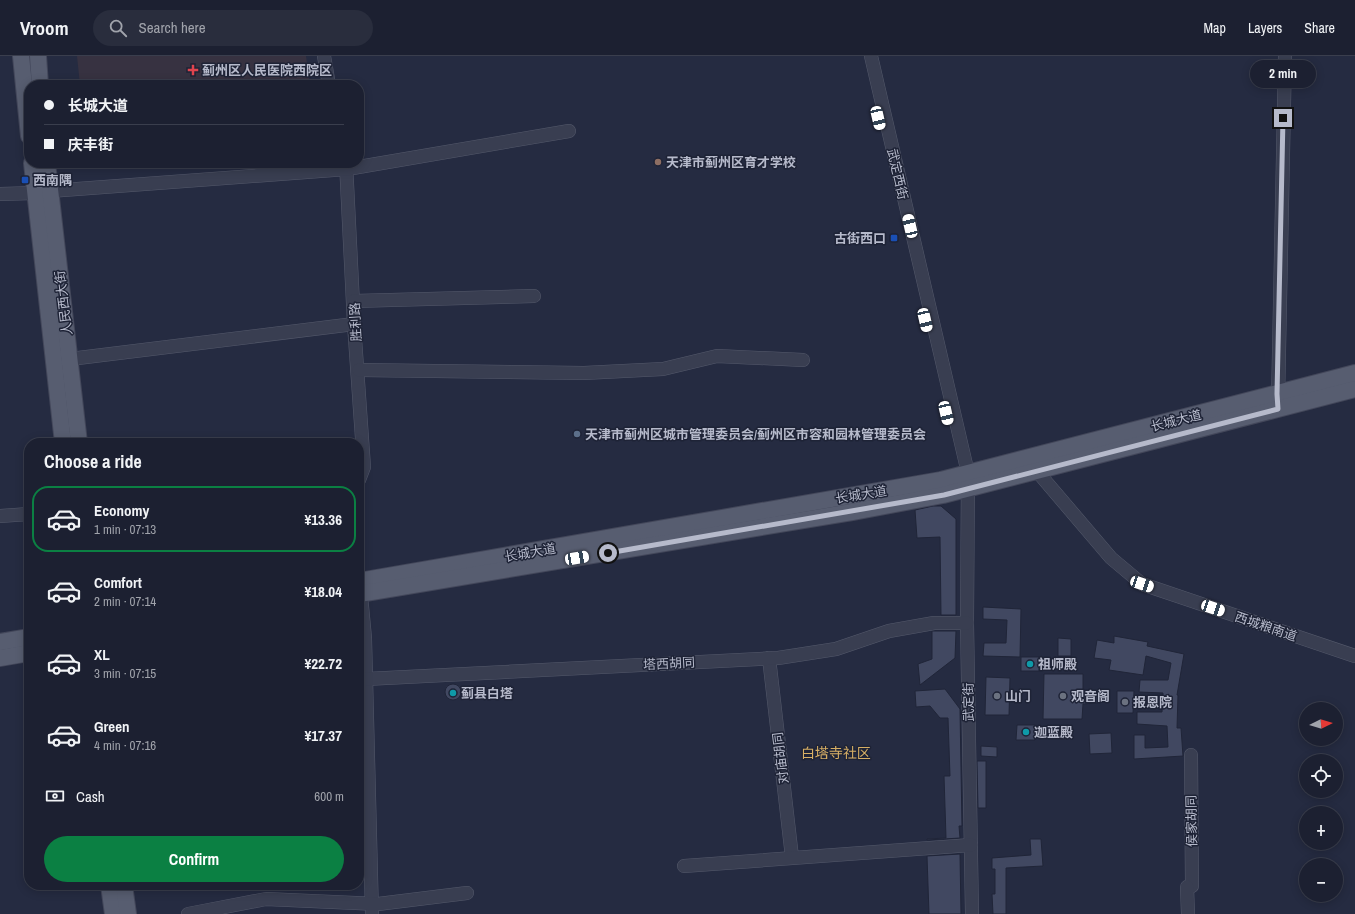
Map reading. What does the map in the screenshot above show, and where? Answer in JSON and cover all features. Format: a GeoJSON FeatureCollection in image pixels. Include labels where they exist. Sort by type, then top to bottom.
{"type":"FeatureCollection","features":[{"type":"Feature","properties":{"kind":"main road"},"geometry":{"type":"LineString","coordinates":[[21,56],[24,86]]}},
{"type":"Feature","properties":{"kind":"main road"},"geometry":{"type":"LineString","coordinates":[[38,56],[40,80]]}},
{"type":"Feature","properties":{"kind":"main road","name":"人民西大街"},"geometry":{"type":"LineString","coordinates":[[34,168],[42,192],[70,359],[78,438]]}},
{"type":"Feature","properties":{"kind":"main road","name":"人民西大街"},"geometry":{"type":"LineString","coordinates":[[46,168],[42,192],[63,438]]}},
{"type":"Feature","properties":{"kind":"main road","name":"长城大道"},"geometry":{"type":"LineString","coordinates":[[965,479],[1036,470],[1278,402],[1355,373]]}},
{"type":"Feature","properties":{"kind":"main road","name":"长城大道"},"geometry":{"type":"LineString","coordinates":[[364,587],[852,512],[965,479],[1278,402],[1355,389]]}},
{"type":"Feature","properties":{"kind":"main road"},"geometry":{"type":"LineString","coordinates":[[0,642],[24,638]]}},
{"type":"Feature","properties":{"kind":"main road"},"geometry":{"type":"LineString","coordinates":[[0,658],[24,654]]}},
{"type":"Feature","properties":{"kind":"main road"},"geometry":{"type":"LineString","coordinates":[[110,890],[113,914]]}},
{"type":"Feature","properties":{"kind":"main road"},"geometry":{"type":"LineString","coordinates":[[125,890],[128,914]]}},
{"type":"Feature","properties":{"kind":"street"},"geometry":{"type":"LineString","coordinates":[[324,56],[328,80]]}},
{"type":"Feature","properties":{"kind":"street","name":"武定西街"},"geometry":{"type":"LineString","coordinates":[[864,56],[965,479]]}},
{"type":"Feature","properties":{"kind":"street","name":"武定西街"},"geometry":{"type":"LineString","coordinates":[[871,56],[965,479]]}},
{"type":"Feature","properties":{"kind":"street"},"geometry":{"type":"LineString","coordinates":[[1278,402],[1285,56]]}},
{"type":"Feature","properties":{"kind":"street"},"geometry":{"type":"LineString","coordinates":[[364,163],[569,131]]}},
{"type":"Feature","properties":{"kind":"street"},"geometry":{"type":"LineString","coordinates":[[0,194],[42,192],[323,168]]}},
{"type":"Feature","properties":{"kind":"street","name":"胜利路"},"geometry":{"type":"LineString","coordinates":[[346,168],[354,324],[362,438]]}},
{"type":"Feature","properties":{"kind":"street"},"geometry":{"type":"LineString","coordinates":[[354,301],[534,296]]}},
{"type":"Feature","properties":{"kind":"street"},"geometry":{"type":"LineString","coordinates":[[70,359],[354,324]]}},
{"type":"Feature","properties":{"kind":"street"},"geometry":{"type":"LineString","coordinates":[[358,370],[584,373],[663,369],[717,356],[803,360]]}},
{"type":"Feature","properties":{"kind":"street","name":"西城粮南道"},"geometry":{"type":"LineString","coordinates":[[1036,470],[1111,558],[1142,584],[1355,656]]}},
{"type":"Feature","properties":{"kind":"street","name":"武定街"},"geometry":{"type":"LineString","coordinates":[[965,479],[972,914]]}},
{"type":"Feature","properties":{"kind":"street"},"geometry":{"type":"LineString","coordinates":[[0,516],[24,514]]}},
{"type":"Feature","properties":{"kind":"street","name":"塔西胡同"},"geometry":{"type":"LineString","coordinates":[[366,679],[769,658],[836,649],[889,631],[934,623],[967,623]]}},
{"type":"Feature","properties":{"kind":"street"},"geometry":{"type":"LineString","coordinates":[[364,649],[372,909]]}},
{"type":"Feature","properties":{"kind":"street","name":"对庙胡同"},"geometry":{"type":"LineString","coordinates":[[769,658],[792,857]]}},
{"type":"Feature","properties":{"kind":"street","name":"侯家胡同"},"geometry":{"type":"LineString","coordinates":[[1188,914],[1191,755]]}},
{"type":"Feature","properties":{"kind":"street"},"geometry":{"type":"LineString","coordinates":[[684,866],[971,845]]}},
{"type":"Feature","properties":{"kind":"street"},"geometry":{"type":"LineString","coordinates":[[188,914],[266,899],[372,909],[466,893]]}},
{"type":"Feature","properties":{"kind":"shaded area","name":"蓟州区人民医院西院区"},"geometry":{"type":"Polygon","coordinates":[[[77,56],[306,56],[309,80],[79,80],[77,56]]]}},
{"type":"Feature","properties":{"kind":"building"},"geometry":{"type":"Polygon","coordinates":[[[933,506],[941,506],[956,519],[956,615],[941,615],[940,537],[917,538],[915,510],[933,506]]]}},
{"type":"Feature","properties":{"kind":"building"},"geometry":{"type":"Polygon","coordinates":[[[983,607],[1021,609],[1020,657],[983,656],[984,643],[1006,643],[1007,620],[983,619],[983,607]]]}},
{"type":"Feature","properties":{"kind":"building"},"geometry":{"type":"Polygon","coordinates":[[[932,631],[956,631],[955,658],[920,685],[918,664],[932,659],[932,631]]]}},
{"type":"Feature","properties":{"kind":"building"},"geometry":{"type":"Polygon","coordinates":[[[1114,636],[1148,642],[1147,646],[1184,654],[1177,695],[1177,728],[1181,728],[1183,756],[1134,759],[1134,735],[1145,735],[1145,748],[1168,747],[1167,726],[1137,724],[1137,712],[1162,712],[1163,693],[1139,692],[1140,680],[1168,680],[1171,663],[1146,656],[1143,675],[1109,670],[1111,660],[1094,658],[1097,640],[1114,643],[1114,636]]]}},
{"type":"Feature","properties":{"kind":"building"},"geometry":{"type":"Polygon","coordinates":[[[1058,638],[1071,639],[1071,656],[1058,656],[1058,638]]]}},
{"type":"Feature","properties":{"kind":"building","name":"祖师殿"},"geometry":{"type":"Polygon","coordinates":[[[1021,657],[1039,657],[1039,671],[1021,671],[1021,657]]]}},
{"type":"Feature","properties":{"kind":"building","name":"观音阁"},"geometry":{"type":"Polygon","coordinates":[[[1044,674],[1083,674],[1083,695],[1097,695],[1099,701],[1097,703],[1083,704],[1082,719],[1043,719],[1044,674]]]}},
{"type":"Feature","properties":{"kind":"building","name":"山门"},"geometry":{"type":"Polygon","coordinates":[[[986,677],[1010,678],[1009,715],[985,715],[986,677]]]}},
{"type":"Feature","properties":{"kind":"building","name":"蓟县白塔"},"geometry":{"type":"Polygon","coordinates":[[[450,684],[456,684],[461,689],[459,698],[456,700],[450,700],[445,695],[445,689],[450,684]]]}},
{"type":"Feature","properties":{"kind":"building"},"geometry":{"type":"Polygon","coordinates":[[[945,689],[960,709],[962,826],[959,826],[960,838],[927,840],[946,838],[944,776],[950,776],[948,718],[940,718],[930,706],[916,707],[915,691],[945,689]]]}},
{"type":"Feature","properties":{"kind":"building","name":"报恩院"},"geometry":{"type":"Polygon","coordinates":[[[1117,691],[1134,691],[1133,713],[1117,713],[1117,691]]]}},
{"type":"Feature","properties":{"kind":"building","name":"迦蓝殿"},"geometry":{"type":"Polygon","coordinates":[[[1017,725],[1035,725],[1035,740],[1016,740],[1017,725]]]}},
{"type":"Feature","properties":{"kind":"building"},"geometry":{"type":"Polygon","coordinates":[[[1111,733],[1112,753],[1090,754],[1089,734],[1111,733]]]}},
{"type":"Feature","properties":{"kind":"building"},"geometry":{"type":"Polygon","coordinates":[[[981,746],[997,747],[997,757],[981,756],[981,746]]]}},
{"type":"Feature","properties":{"kind":"building"},"geometry":{"type":"Polygon","coordinates":[[[977,761],[986,761],[986,808],[978,808],[977,761]]]}},
{"type":"Feature","properties":{"kind":"building"},"geometry":{"type":"Polygon","coordinates":[[[1030,839],[1041,839],[1043,866],[1006,868],[1006,914],[993,914],[992,894],[995,894],[995,869],[992,869],[992,858],[1031,855],[1030,839]]]}},
{"type":"Feature","properties":{"kind":"building"},"geometry":{"type":"Polygon","coordinates":[[[960,854],[961,914],[929,914],[927,856],[960,854]]]}},
{"type":"Feature","properties":{"kind":"place","name":"蓟州区人民医院西院区"},"geometry":{"type":"Point","coordinates":[193,70]}},
{"type":"Feature","properties":{"kind":"place","name":"天津市蓟州区育才学校"},"geometry":{"type":"Point","coordinates":[658,162]}},
{"type":"Feature","properties":{"kind":"place","name":"西南隅"},"geometry":{"type":"Point","coordinates":[25,180]}},
{"type":"Feature","properties":{"kind":"place","name":"古街西口"},"geometry":{"type":"Point","coordinates":[894,238]}},
{"type":"Feature","properties":{"kind":"place","name":"天津市蓟州区城市管理委员会/蓟州区市容和园林管理委员会"},"geometry":{"type":"Point","coordinates":[577,434]}},
{"type":"Feature","properties":{"kind":"place","name":"祖师殿"},"geometry":{"type":"Point","coordinates":[1030,664]}},
{"type":"Feature","properties":{"kind":"place","name":"蓟县白塔"},"geometry":{"type":"Point","coordinates":[453,693]}},
{"type":"Feature","properties":{"kind":"place","name":"山门"},"geometry":{"type":"Point","coordinates":[997,696]}},
{"type":"Feature","properties":{"kind":"place","name":"观音阁"},"geometry":{"type":"Point","coordinates":[1063,696]}},
{"type":"Feature","properties":{"kind":"place","name":"报恩院"},"geometry":{"type":"Point","coordinates":[1125,702]}},
{"type":"Feature","properties":{"kind":"place","name":"迦蓝殿"},"geometry":{"type":"Point","coordinates":[1026,732]}},
{"type":"Feature","properties":{"kind":"district","name":"白塔寺社区"},"geometry":{"type":"Point","coordinates":[836,753]}},
{"type":"Feature","properties":{"kind":"route"},"geometry":{"type":"LineString","coordinates":[[608,553],[944,495],[1036,470],[1278,409],[1277,394],[1283,118]]}}]}
